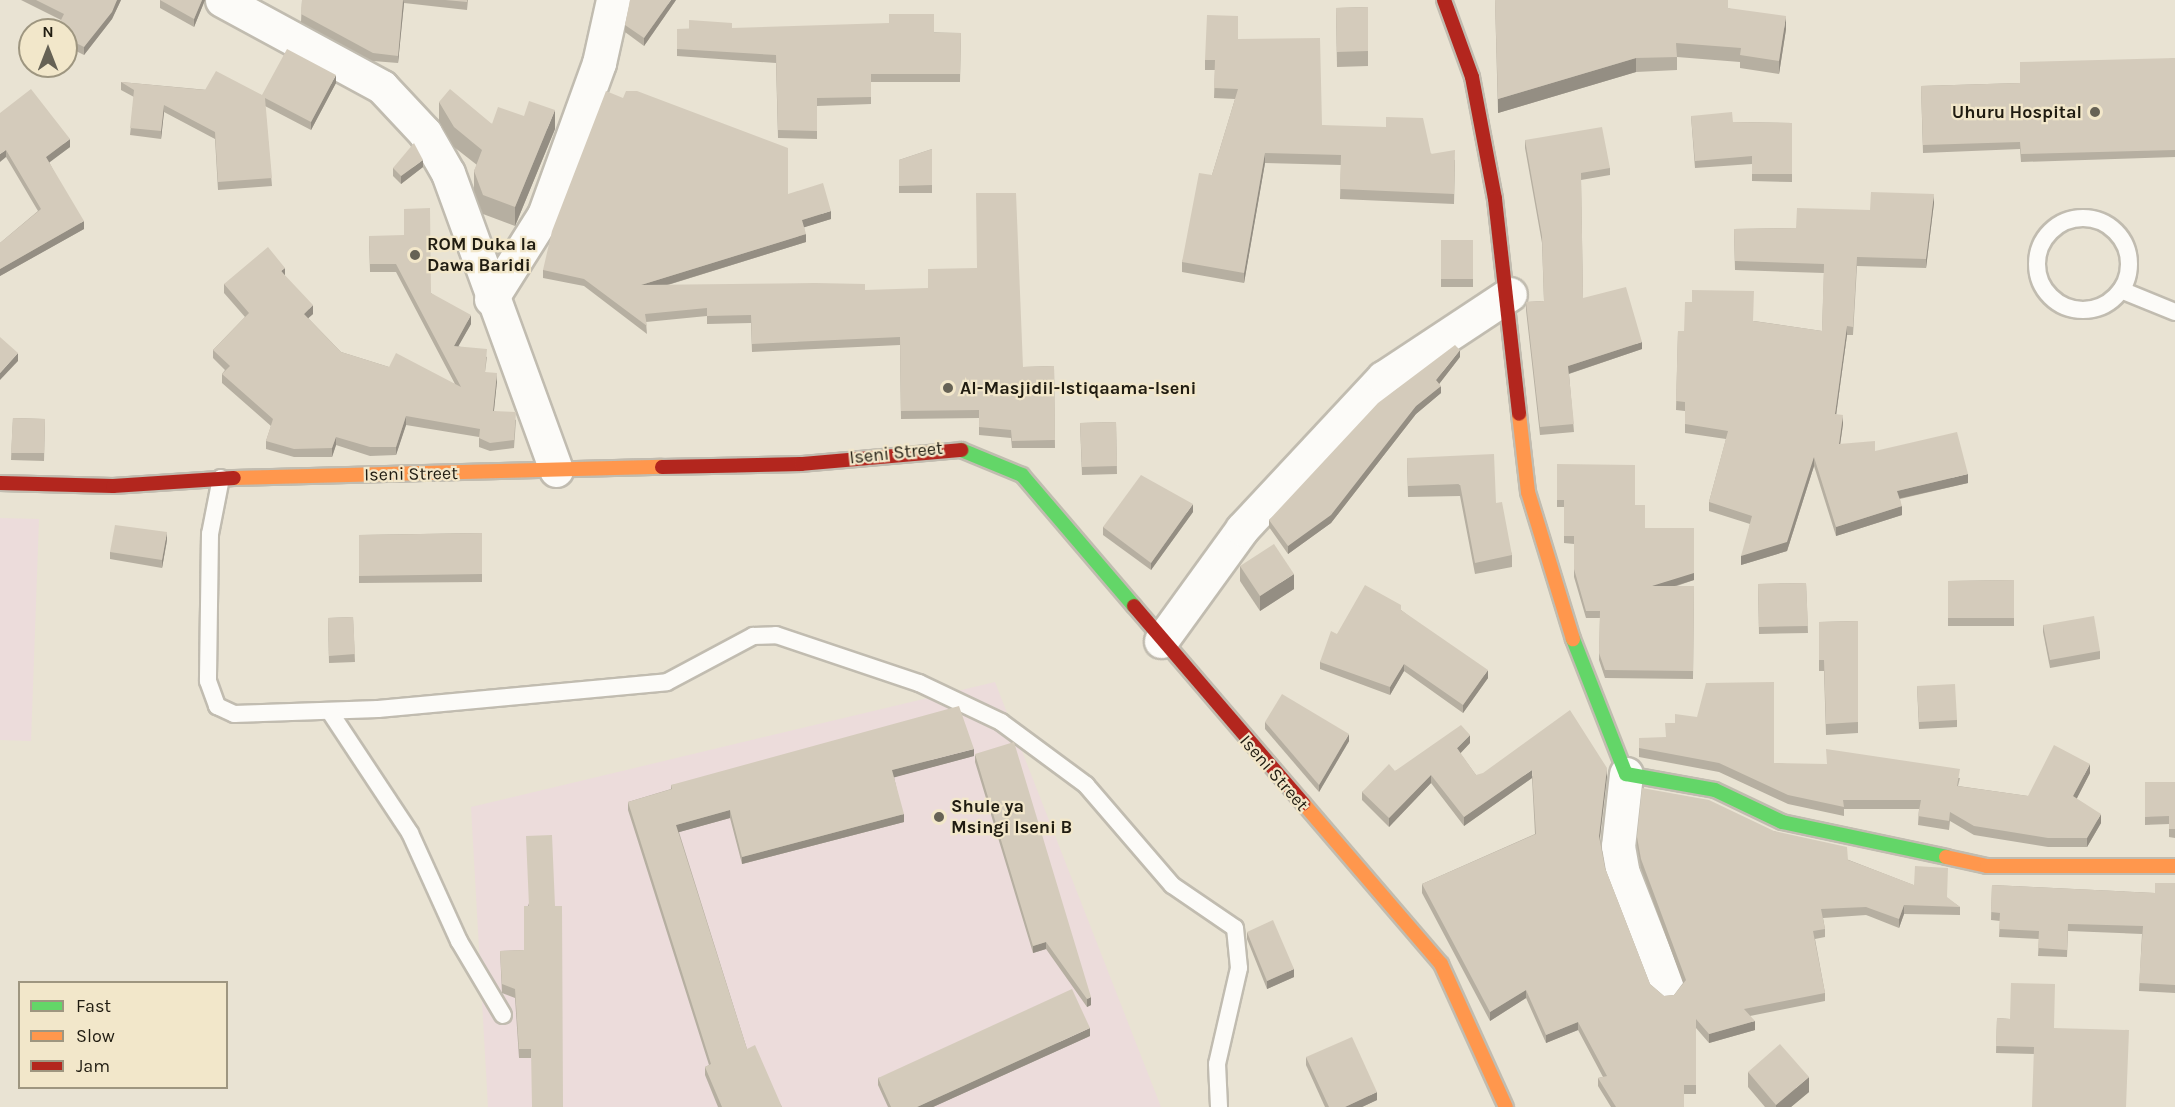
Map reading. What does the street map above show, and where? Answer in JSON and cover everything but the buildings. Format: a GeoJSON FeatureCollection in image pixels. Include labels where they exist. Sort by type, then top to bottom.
{"type":"FeatureCollection","features":[{"type":"Feature","properties":{"kind":"street"},"geometry":{"type":"LineString","coordinates":[[222,0],[382,87],[425,132],[448,173],[491,299],[556,470]]}},
{"type":"Feature","properties":{"kind":"street"},"geometry":{"type":"LineString","coordinates":[[491,299],[544,214],[599,63],[613,0]]}},
{"type":"Feature","properties":{"kind":"street"},"geometry":{"type":"LineString","coordinates":[[1444,0],[1472,77],[1510,294],[1528,492],[1585,678],[1626,774],[1618,846],[1623,873],[1667,986]]}},
{"type":"Feature","properties":{"kind":"street"},"geometry":{"type":"LineString","coordinates":[[1161,641],[1242,529],[1383,378],[1510,294]]}},
{"type":"Feature","properties":{"kind":"street","name":"Iseni Street"},"geometry":{"type":"LineString","coordinates":[[0,483],[113,486],[221,478],[801,464],[950,447],[987,456],[1022,475],[1161,641],[1441,964],[1506,1107]]}},
{"type":"Feature","properties":{"kind":"street"},"geometry":{"type":"LineString","coordinates":[[1626,774],[1715,790],[1782,822],[1987,866],[2175,866]]}},
{"type":"Feature","properties":{"kind":"lane"},"geometry":{"type":"LineString","coordinates":[[2083,217],[2110,226],[2127,249],[2129,263],[2121,290],[2098,307],[2084,310],[2056,301],[2046,291],[2037,264],[2046,237],[2056,226],[2083,217]]}},
{"type":"Feature","properties":{"kind":"lane"},"geometry":{"type":"LineString","coordinates":[[2121,290],[2175,312]]}},
{"type":"Feature","properties":{"kind":"lane"},"geometry":{"type":"LineString","coordinates":[[221,478],[210,534],[206,623],[208,681],[217,706],[234,714],[330,711],[667,682],[753,636],[764,636],[919,683],[1001,722],[1086,785],[1172,885],[1235,928],[1239,968],[1217,1064],[1218,1107]]}},
{"type":"Feature","properties":{"kind":"lane"},"geometry":{"type":"LineString","coordinates":[[330,711],[410,833],[459,941],[503,1015]]}},
{"type":"Feature","properties":{"kind":"shaded area"},"geometry":{"type":"Polygon","coordinates":[[[0,518],[39,519],[31,741],[0,740],[0,518]]]}},
{"type":"Feature","properties":{"kind":"shaded area"},"geometry":{"type":"Polygon","coordinates":[[[995,682],[1161,1107],[488,1107],[471,807],[995,682]]]}},
{"type":"Feature","properties":{"kind":"traffic: fast"},"geometry":{"type":"LineString","coordinates":[[961,450],[1022,475],[1134,606]]}},
{"type":"Feature","properties":{"kind":"traffic: fast"},"geometry":{"type":"LineString","coordinates":[[1573,639],[1626,774],[1715,790],[1782,822],[1946,857]]}},
{"type":"Feature","properties":{"kind":"traffic: slow"},"geometry":{"type":"LineString","coordinates":[[1519,414],[1528,492],[1573,639]]}},
{"type":"Feature","properties":{"kind":"traffic: slow"},"geometry":{"type":"LineString","coordinates":[[234,478],[662,467]]}},
{"type":"Feature","properties":{"kind":"traffic: slow"},"geometry":{"type":"LineString","coordinates":[[1303,803],[1441,964],[1506,1107]]}},
{"type":"Feature","properties":{"kind":"traffic: slow"},"geometry":{"type":"LineString","coordinates":[[1946,857],[1987,866],[2175,866]]}},
{"type":"Feature","properties":{"kind":"traffic: jam"},"geometry":{"type":"LineString","coordinates":[[1444,0],[1472,77],[1495,199],[1519,414]]}},
{"type":"Feature","properties":{"kind":"traffic: jam"},"geometry":{"type":"LineString","coordinates":[[662,467],[801,464],[961,450]]}},
{"type":"Feature","properties":{"kind":"traffic: jam"},"geometry":{"type":"LineString","coordinates":[[0,483],[113,486],[234,478]]}},
{"type":"Feature","properties":{"kind":"traffic: jam"},"geometry":{"type":"LineString","coordinates":[[1134,606],[1303,803]]}},
{"type":"Feature","properties":{"kind":"place","name":"Uhuru Hospital"},"geometry":{"type":"Point","coordinates":[2095,112]}},
{"type":"Feature","properties":{"kind":"place","name":"ROM Duka la Dawa Baridi"},"geometry":{"type":"Point","coordinates":[415,255]}},
{"type":"Feature","properties":{"kind":"place","name":"Al-Masjidil-Istiqaama-Iseni"},"geometry":{"type":"Point","coordinates":[948,388]}},
{"type":"Feature","properties":{"kind":"place","name":"Shule ya Msingi Iseni B"},"geometry":{"type":"Point","coordinates":[939,817]}}]}
